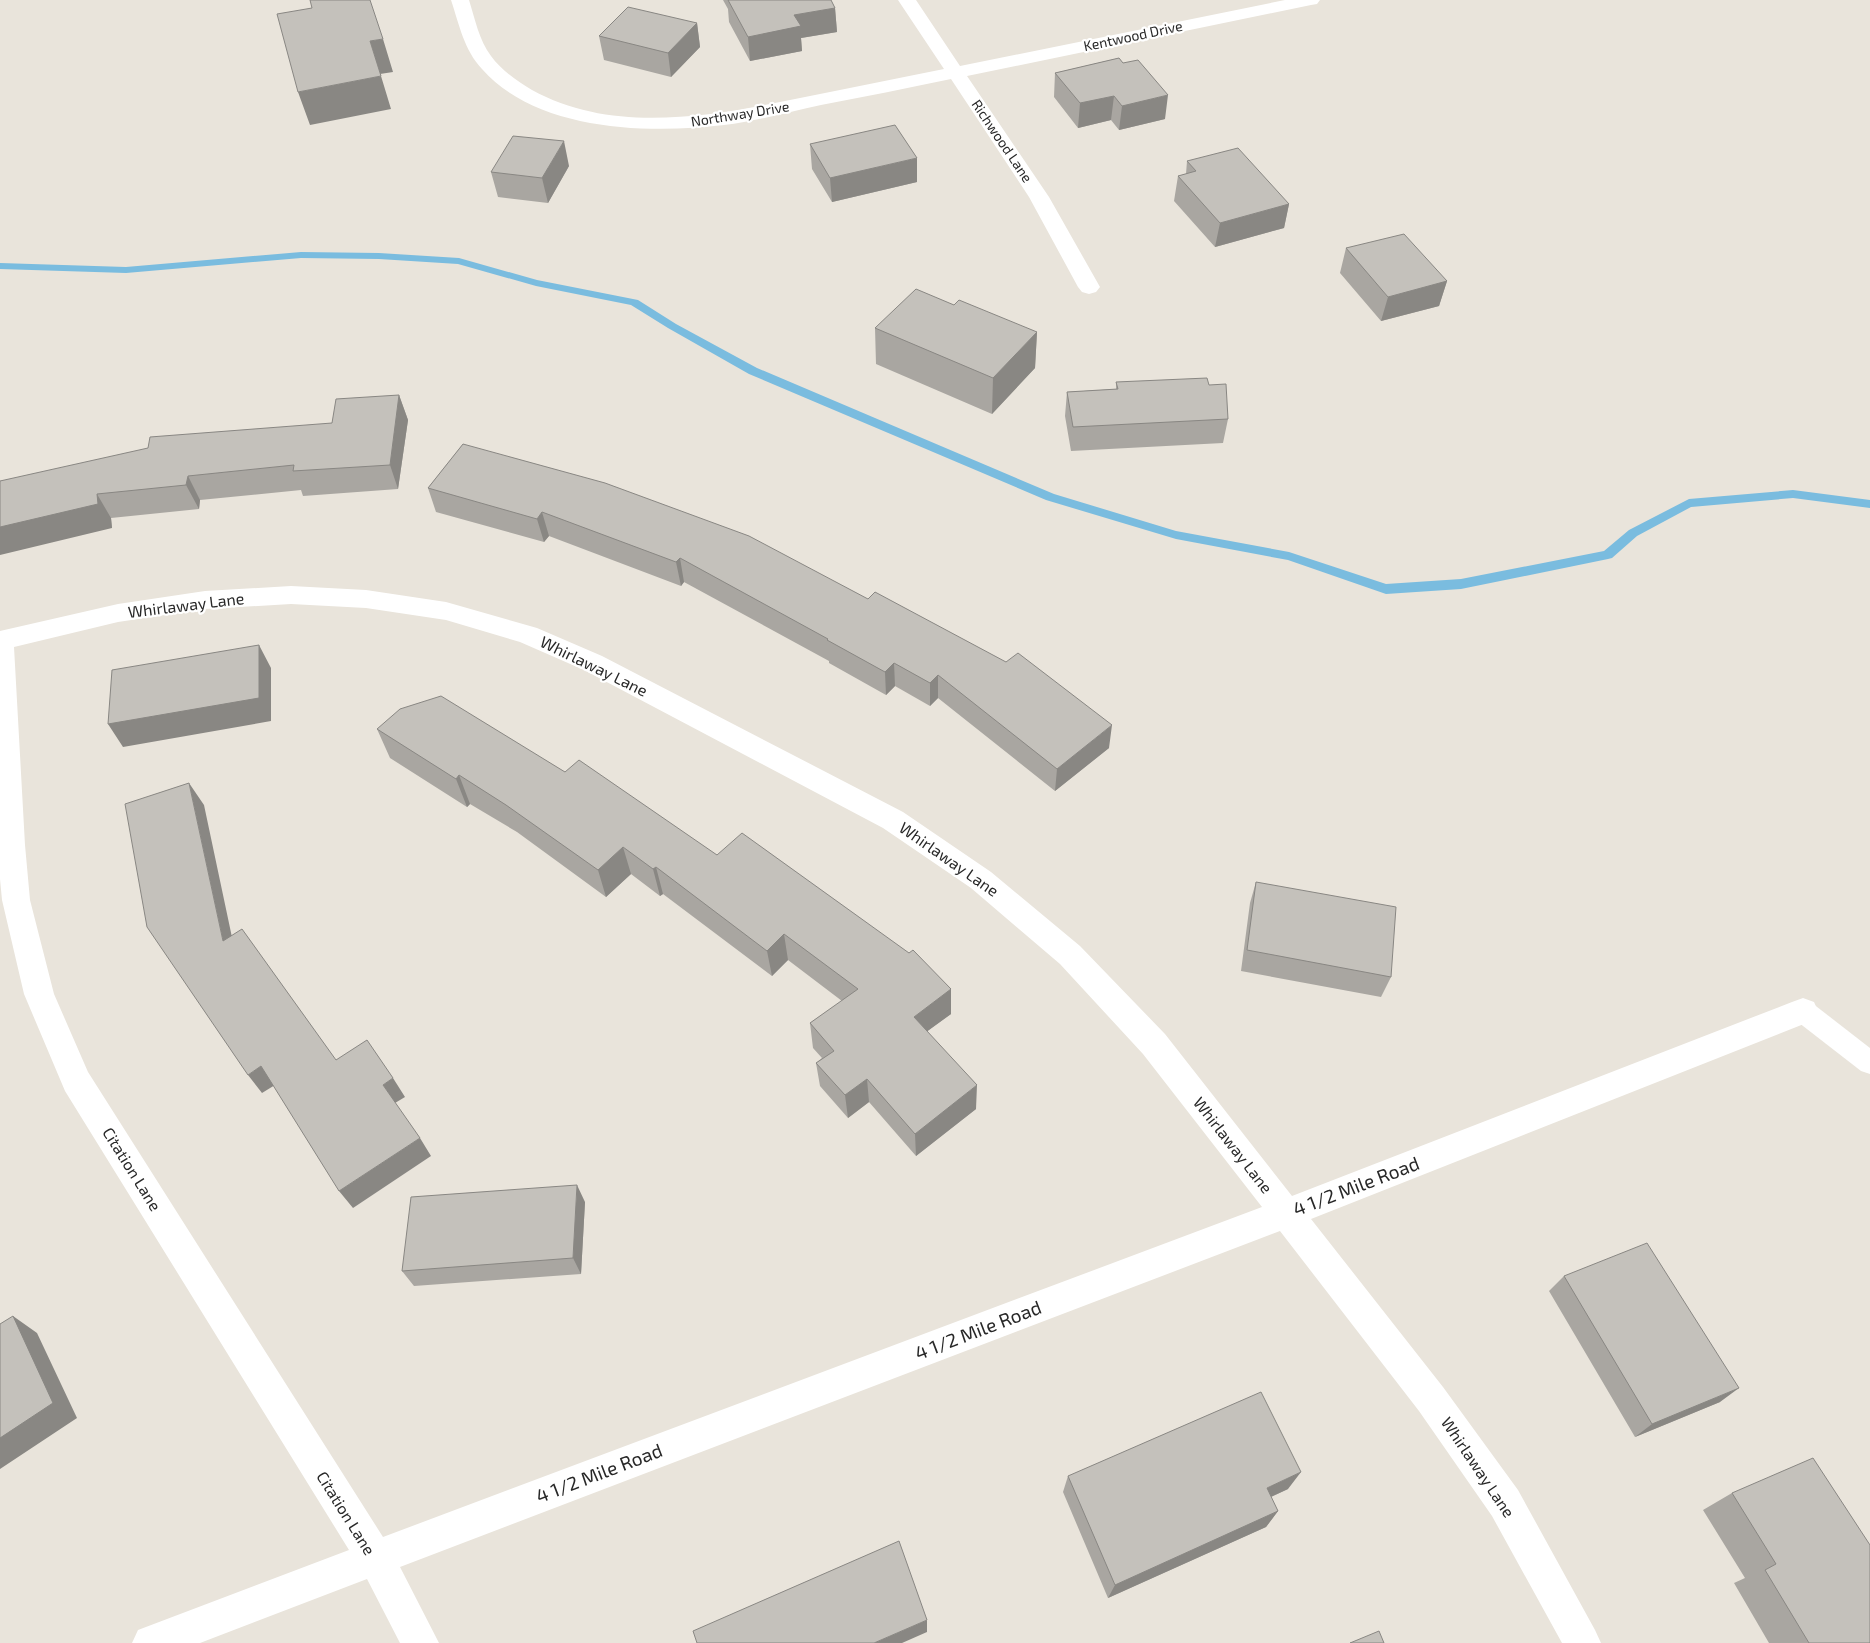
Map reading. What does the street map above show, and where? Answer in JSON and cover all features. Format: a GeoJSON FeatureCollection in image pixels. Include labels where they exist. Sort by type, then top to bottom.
{"type":"FeatureCollection","features":[{"type":"Feature","properties":{"kind":"street","name":"Northway Drive"},"geometry":{"type":"LineString","coordinates":[[460,0],[476,44],[488,65],[508,84],[534,99],[568,112],[604,120],[647,124],[692,123],[726,119],[956,73]]}},
{"type":"Feature","properties":{"kind":"street","name":"Richwood Lane"},"geometry":{"type":"LineString","coordinates":[[907,0],[1039,196],[1088,287]]}},
{"type":"Feature","properties":{"kind":"street","name":"Kentwood Drive"},"geometry":{"type":"LineString","coordinates":[[956,73],[1311,0]]}},
{"type":"Feature","properties":{"kind":"street","name":"Whirlaway Lane"},"geometry":{"type":"LineString","coordinates":[[0,641],[118,613],[205,600],[291,595],[366,599],[446,611],[528,635],[593,663],[893,820],[982,880],[1070,955],[1154,1044],[1431,1399],[1505,1503],[1582,1643]]}},
{"type":"Feature","properties":{"kind":"street","name":"Citation Lane"},"geometry":{"type":"LineString","coordinates":[[0,641],[11,845],[16,890],[39,994],[76,1081],[375,1558],[420,1643]]}},
{"type":"Feature","properties":{"kind":"street","name":"4 1/2 Mile Road"},"geometry":{"type":"LineString","coordinates":[[151,1643],[1287,1213],[1803,1012]]}},
{"type":"Feature","properties":{"kind":"lane"},"geometry":{"type":"LineString","coordinates":[[1803,1012],[1870,1063]]}},
{"type":"Feature","properties":{"kind":"building"},"geometry":{"type":"Polygon","coordinates":[[[310,0],[370,0],[383,39],[370,41],[381,76],[298,92],[277,14],[312,8],[310,0]]]}},
{"type":"Feature","properties":{"kind":"building"},"geometry":{"type":"Polygon","coordinates":[[[728,0],[831,0],[835,8],[794,15],[801,26],[748,37],[728,0]]]}},
{"type":"Feature","properties":{"kind":"building"},"geometry":{"type":"Polygon","coordinates":[[[628,7],[697,23],[668,53],[599,36],[628,7]]]}},
{"type":"Feature","properties":{"kind":"building"},"geometry":{"type":"Polygon","coordinates":[[[1119,58],[1123,63],[1138,60],[1168,95],[1122,106],[1114,96],[1080,103],[1055,73],[1119,58]]]}},
{"type":"Feature","properties":{"kind":"building"},"geometry":{"type":"Polygon","coordinates":[[[895,125],[917,158],[830,178],[810,144],[895,125]]]}},
{"type":"Feature","properties":{"kind":"building"},"geometry":{"type":"Polygon","coordinates":[[[513,136],[564,141],[542,178],[491,172],[513,136]]]}},
{"type":"Feature","properties":{"kind":"building"},"geometry":{"type":"Polygon","coordinates":[[[1238,148],[1289,204],[1220,223],[1178,176],[1196,171],[1187,161],[1238,148]]]}},
{"type":"Feature","properties":{"kind":"building"},"geometry":{"type":"Polygon","coordinates":[[[1404,234],[1447,281],[1388,297],[1346,248],[1404,234]]]}},
{"type":"Feature","properties":{"kind":"building"},"geometry":{"type":"Polygon","coordinates":[[[916,289],[954,305],[959,300],[1037,332],[993,378],[875,328],[916,289]]]}},
{"type":"Feature","properties":{"kind":"building"},"geometry":{"type":"Polygon","coordinates":[[[1207,378],[1209,385],[1226,384],[1228,419],[1073,427],[1067,392],[1118,389],[1116,382],[1207,378]]]}},
{"type":"Feature","properties":{"kind":"building"},"geometry":{"type":"Polygon","coordinates":[[[399,395],[390,465],[293,471],[294,465],[188,476],[186,485],[97,494],[98,504],[0,527],[0,481],[148,448],[150,437],[332,423],[336,399],[399,395]]]}},
{"type":"Feature","properties":{"kind":"building"},"geometry":{"type":"Polygon","coordinates":[[[463,444],[605,483],[749,536],[868,599],[875,592],[1006,662],[1018,653],[1112,725],[1057,769],[938,675],[930,683],[894,663],[885,672],[680,558],[676,562],[542,512],[537,519],[428,488],[463,444]]]}},
{"type":"Feature","properties":{"kind":"building"},"geometry":{"type":"Polygon","coordinates":[[[259,645],[259,698],[108,724],[112,670],[259,645]]]}},
{"type":"Feature","properties":{"kind":"building"},"geometry":{"type":"Polygon","coordinates":[[[441,696],[565,772],[579,760],[717,855],[742,833],[909,953],[913,950],[951,989],[914,1017],[977,1085],[915,1134],[867,1079],[845,1095],[816,1063],[834,1051],[810,1023],[858,989],[784,934],[767,951],[656,867],[653,869],[623,847],[598,870],[506,805],[459,775],[456,779],[377,729],[400,709],[441,696]]]}},
{"type":"Feature","properties":{"kind":"building"},"geometry":{"type":"Polygon","coordinates":[[[189,783],[223,941],[242,929],[336,1060],[367,1040],[393,1078],[383,1085],[420,1138],[339,1191],[261,1066],[248,1075],[147,927],[125,804],[189,783]]]}},
{"type":"Feature","properties":{"kind":"building"},"geometry":{"type":"Polygon","coordinates":[[[1256,882],[1396,907],[1391,977],[1247,950],[1256,882]]]}},
{"type":"Feature","properties":{"kind":"building"},"geometry":{"type":"Polygon","coordinates":[[[577,1185],[573,1258],[402,1271],[411,1197],[577,1185]]]}},
{"type":"Feature","properties":{"kind":"building"},"geometry":{"type":"Polygon","coordinates":[[[1647,1243],[1739,1388],[1652,1424],[1564,1276],[1647,1243]]]}},
{"type":"Feature","properties":{"kind":"building"},"geometry":{"type":"Polygon","coordinates":[[[13,1316],[53,1403],[0,1438],[0,1324],[13,1316]]]}},
{"type":"Feature","properties":{"kind":"building"},"geometry":{"type":"Polygon","coordinates":[[[1261,1392],[1301,1472],[1267,1488],[1278,1511],[1115,1585],[1068,1476],[1261,1392]]]}},
{"type":"Feature","properties":{"kind":"building"},"geometry":{"type":"Polygon","coordinates":[[[1813,1458],[1870,1545],[1870,1643],[1809,1643],[1765,1570],[1776,1564],[1732,1493],[1813,1458]]]}},
{"type":"Feature","properties":{"kind":"building"},"geometry":{"type":"Polygon","coordinates":[[[899,1541],[927,1620],[874,1643],[697,1643],[693,1631],[899,1541]]]}},
{"type":"Feature","properties":{"kind":"building"},"geometry":{"type":"Polygon","coordinates":[[[1379,1631],[1384,1643],[1350,1643],[1379,1631]]]}},
{"type":"Feature","properties":{"kind":"waterway"},"geometry":{"type":"LineString","coordinates":[[0,266],[126,270],[301,255],[379,256],[459,261],[536,283],[634,302],[672,326],[753,371],[1050,497],[1176,535],[1289,556],[1386,589],[1461,584],[1608,555],[1633,533],[1689,503],[1793,494],[1870,504]]}}]}
